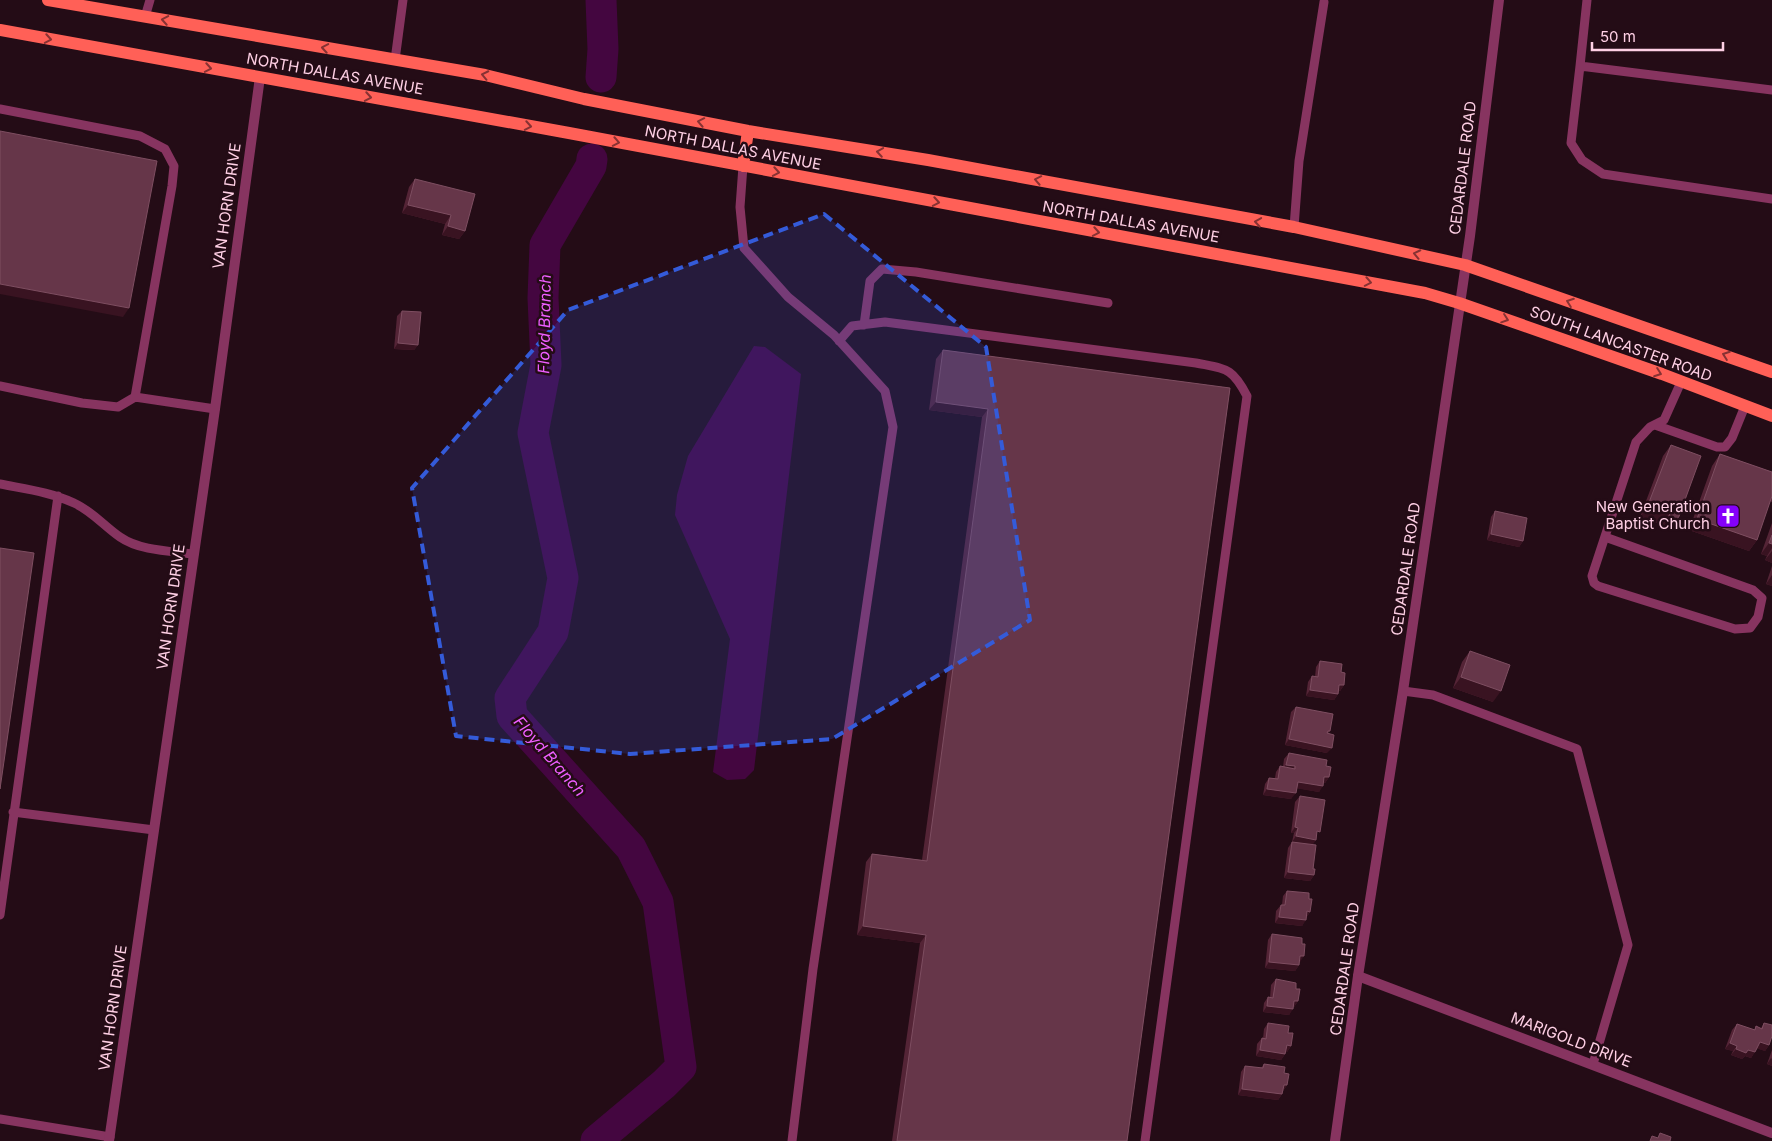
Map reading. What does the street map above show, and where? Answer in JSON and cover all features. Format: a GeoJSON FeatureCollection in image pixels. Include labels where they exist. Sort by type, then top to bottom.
{"type":"FeatureCollection","features":[{"type":"Feature","properties":{"kind":"main road","name":"NORTH DALLAS AVENUE"},"geometry":{"type":"LineString","coordinates":[[48,0],[485,75],[584,98],[748,131],[928,160],[1294,227],[1465,265]]}},
{"type":"Feature","properties":{"kind":"main road","name":"NORTH DALLAS AVENUE"},"geometry":{"type":"LineString","coordinates":[[0,30],[1425,293],[1459,303]]}},
{"type":"Feature","properties":{"kind":"main road"},"geometry":{"type":"LineString","coordinates":[[743,166],[748,131]]}},
{"type":"Feature","properties":{"kind":"main road","name":"SOUTH LANCASTER ROAD"},"geometry":{"type":"LineString","coordinates":[[1465,265],[1772,372]]}},
{"type":"Feature","properties":{"kind":"main road","name":"SOUTH LANCASTER ROAD"},"geometry":{"type":"LineString","coordinates":[[1459,303],[1772,416]]}},
{"type":"Feature","properties":{"kind":"street","name":"CEDARDALE ROAD"},"geometry":{"type":"LineString","coordinates":[[1335,1141],[1465,265],[1499,0]]}},
{"type":"Feature","properties":{"kind":"street","name":"VAN HORN DRIVE"},"geometry":{"type":"LineString","coordinates":[[110,1139],[215,409],[260,77]]}},
{"type":"Feature","properties":{"kind":"street","name":"MARIGOLD DRIVE"},"geometry":{"type":"LineString","coordinates":[[1358,976],[1772,1133]]}},
{"type":"Feature","properties":{"kind":"lane"},"geometry":{"type":"LineString","coordinates":[[145,17],[150,0]]}},
{"type":"Feature","properties":{"kind":"lane"},"geometry":{"type":"LineString","coordinates":[[395,60],[403,0]]}},
{"type":"Feature","properties":{"kind":"lane"},"geometry":{"type":"LineString","coordinates":[[1587,0],[1571,143],[1582,160],[1602,174],[1772,199]]}},
{"type":"Feature","properties":{"kind":"lane"},"geometry":{"type":"LineString","coordinates":[[1294,227],[1299,161],[1324,2]]}},
{"type":"Feature","properties":{"kind":"lane"},"geometry":{"type":"LineString","coordinates":[[1580,66],[1772,90]]}},
{"type":"Feature","properties":{"kind":"lane"},"geometry":{"type":"LineString","coordinates":[[0,108],[140,136],[165,149],[174,166],[135,397]]}},
{"type":"Feature","properties":{"kind":"lane"},"geometry":{"type":"LineString","coordinates":[[743,166],[740,207],[744,248],[788,297],[839,340],[885,391],[893,427],[812,969],[792,1141]]}},
{"type":"Feature","properties":{"kind":"lane"},"geometry":{"type":"LineString","coordinates":[[864,325],[870,281],[882,269],[926,273],[1108,303]]}},
{"type":"Feature","properties":{"kind":"lane"},"geometry":{"type":"LineString","coordinates":[[839,340],[852,326],[885,322],[1196,363],[1227,370],[1239,381],[1247,396],[1146,1141]]}},
{"type":"Feature","properties":{"kind":"lane"},"geometry":{"type":"LineString","coordinates":[[1605,537],[1753,590],[1762,598],[1758,617],[1750,628],[1735,629],[1598,586],[1592,576],[1636,442],[1655,425],[1664,420],[1681,382]]}},
{"type":"Feature","properties":{"kind":"lane"},"geometry":{"type":"LineString","coordinates":[[0,386],[118,407],[135,397],[215,409]]}},
{"type":"Feature","properties":{"kind":"lane"},"geometry":{"type":"LineString","coordinates":[[1655,425],[1717,447],[1725,446],[1732,438],[1745,406]]}},
{"type":"Feature","properties":{"kind":"lane"},"geometry":{"type":"LineString","coordinates":[[0,484],[58,496],[76,503],[92,512],[121,538],[140,546],[194,554]]}},
{"type":"Feature","properties":{"kind":"lane"},"geometry":{"type":"LineString","coordinates":[[0,915],[58,496]]}},
{"type":"Feature","properties":{"kind":"lane"},"geometry":{"type":"LineString","coordinates":[[1403,692],[1433,695],[1577,749],[1628,945],[1593,1064]]}},
{"type":"Feature","properties":{"kind":"lane"},"geometry":{"type":"LineString","coordinates":[[13,812],[154,830]]}},
{"type":"Feature","properties":{"kind":"lane"},"geometry":{"type":"LineString","coordinates":[[0,1119],[110,1139]]}},
{"type":"Feature","properties":{"kind":"highlighted area"},"geometry":{"type":"Polygon","coordinates":[[[824,214],[986,347],[1030,620],[832,739],[630,754],[456,736],[412,488],[568,310],[824,214]]]}},
{"type":"Feature","properties":{"kind":"shaded area"},"geometry":{"type":"Polygon","coordinates":[[[754,346],[765,347],[801,374],[754,770],[745,779],[727,780],[713,772],[730,639],[675,515],[677,495],[688,456],[754,346]]]}},
{"type":"Feature","properties":{"kind":"building"},"geometry":{"type":"Polygon","coordinates":[[[0,131],[157,161],[129,308],[0,284],[0,131]]]}},
{"type":"Feature","properties":{"kind":"building"},"geometry":{"type":"Polygon","coordinates":[[[415,179],[475,194],[465,231],[448,226],[451,215],[408,205],[415,179]]]}},
{"type":"Feature","properties":{"kind":"building"},"geometry":{"type":"Polygon","coordinates":[[[402,311],[421,312],[418,345],[398,343],[402,311]]]}},
{"type":"Feature","properties":{"kind":"building"},"geometry":{"type":"Polygon","coordinates":[[[943,350],[1230,388],[1127,1141],[897,1141],[926,935],[863,926],[872,854],[927,861],[988,409],[936,402],[943,350]]]}},
{"type":"Feature","properties":{"kind":"building"},"geometry":{"type":"Polygon","coordinates":[[[1671,445],[1701,456],[1678,519],[1669,516],[1670,513],[1648,505],[1671,445]]]}},
{"type":"Feature","properties":{"kind":"building","name":"New Generation Baptist Church"},"geometry":{"type":"Polygon","coordinates":[[[1720,454],[1772,472],[1772,496],[1757,540],[1697,519],[1720,454]]]}},
{"type":"Feature","properties":{"kind":"building"},"geometry":{"type":"Polygon","coordinates":[[[1495,511],[1527,518],[1523,541],[1491,534],[1495,511]]]}},
{"type":"Feature","properties":{"kind":"building"},"geometry":{"type":"Polygon","coordinates":[[[0,548],[34,553],[0,789],[0,548]]]}},
{"type":"Feature","properties":{"kind":"building"},"geometry":{"type":"Polygon","coordinates":[[[1470,651],[1510,665],[1501,691],[1461,677],[1470,651]]]}},
{"type":"Feature","properties":{"kind":"building"},"geometry":{"type":"Polygon","coordinates":[[[1320,661],[1342,664],[1341,672],[1345,673],[1344,685],[1339,685],[1338,694],[1310,690],[1312,676],[1318,677],[1320,661]]]}},
{"type":"Feature","properties":{"kind":"building"},"geometry":{"type":"Polygon","coordinates":[[[1296,707],[1333,714],[1330,731],[1327,733],[1334,735],[1332,748],[1289,739],[1296,707]]]}},
{"type":"Feature","properties":{"kind":"building"},"geometry":{"type":"Polygon","coordinates":[[[1289,753],[1327,760],[1326,766],[1331,767],[1329,777],[1324,777],[1323,786],[1298,782],[1296,793],[1267,789],[1269,778],[1278,779],[1280,766],[1295,769],[1295,766],[1286,765],[1289,753]]]}},
{"type":"Feature","properties":{"kind":"building"},"geometry":{"type":"Polygon","coordinates":[[[1300,796],[1325,800],[1320,832],[1317,831],[1316,840],[1296,836],[1298,828],[1295,827],[1300,796]]]}},
{"type":"Feature","properties":{"kind":"building"},"geometry":{"type":"Polygon","coordinates":[[[1292,842],[1316,845],[1314,875],[1288,872],[1292,842]]]}},
{"type":"Feature","properties":{"kind":"building"},"geometry":{"type":"Polygon","coordinates":[[[1287,891],[1309,893],[1309,899],[1312,899],[1310,912],[1307,911],[1306,920],[1279,917],[1281,905],[1285,905],[1287,891]]]}},
{"type":"Feature","properties":{"kind":"building"},"geometry":{"type":"Polygon","coordinates":[[[1272,934],[1302,938],[1302,944],[1305,944],[1304,956],[1300,956],[1299,965],[1269,962],[1272,934]]]}},
{"type":"Feature","properties":{"kind":"building"},"geometry":{"type":"Polygon","coordinates":[[[1276,979],[1296,983],[1296,989],[1300,989],[1298,1001],[1294,1001],[1293,1009],[1267,1006],[1268,997],[1273,998],[1276,979]]]}},
{"type":"Feature","properties":{"kind":"building"},"geometry":{"type":"Polygon","coordinates":[[[1268,1023],[1289,1026],[1288,1033],[1293,1033],[1291,1046],[1287,1045],[1285,1054],[1260,1050],[1262,1038],[1266,1039],[1268,1023]]]}},
{"type":"Feature","properties":{"kind":"building"},"geometry":{"type":"Polygon","coordinates":[[[1764,1023],[1772,1025],[1772,1036],[1769,1045],[1760,1042],[1755,1052],[1748,1050],[1746,1053],[1736,1049],[1737,1046],[1730,1043],[1737,1024],[1755,1030],[1756,1026],[1762,1029],[1764,1023]]]}},
{"type":"Feature","properties":{"kind":"building"},"geometry":{"type":"Polygon","coordinates":[[[1264,1064],[1285,1067],[1284,1073],[1289,1074],[1287,1085],[1284,1085],[1282,1094],[1242,1089],[1245,1066],[1263,1068],[1264,1064]]]}},
{"type":"Feature","properties":{"kind":"building"},"geometry":{"type":"Polygon","coordinates":[[[1660,1133],[1671,1137],[1670,1141],[1650,1141],[1652,1136],[1658,1138],[1660,1133]]]}},
{"type":"Feature","properties":{"kind":"waterway","name":"Floyd Branch"},"geometry":{"type":"LineString","coordinates":[[601,0],[603,49],[601,77]]}},
{"type":"Feature","properties":{"kind":"waterway","name":"Floyd Branch"},"geometry":{"type":"LineString","coordinates":[[592,159],[591,166],[545,245],[543,298],[546,365],[533,433],[563,578],[553,632],[510,698],[512,716],[631,848],[658,902],[681,1067],[664,1084],[596,1141]]}},
{"type":"Feature","properties":{"kind":"place","name":"New Generation Baptist Church"},"geometry":{"type":"Point","coordinates":[1728,516]}}]}
